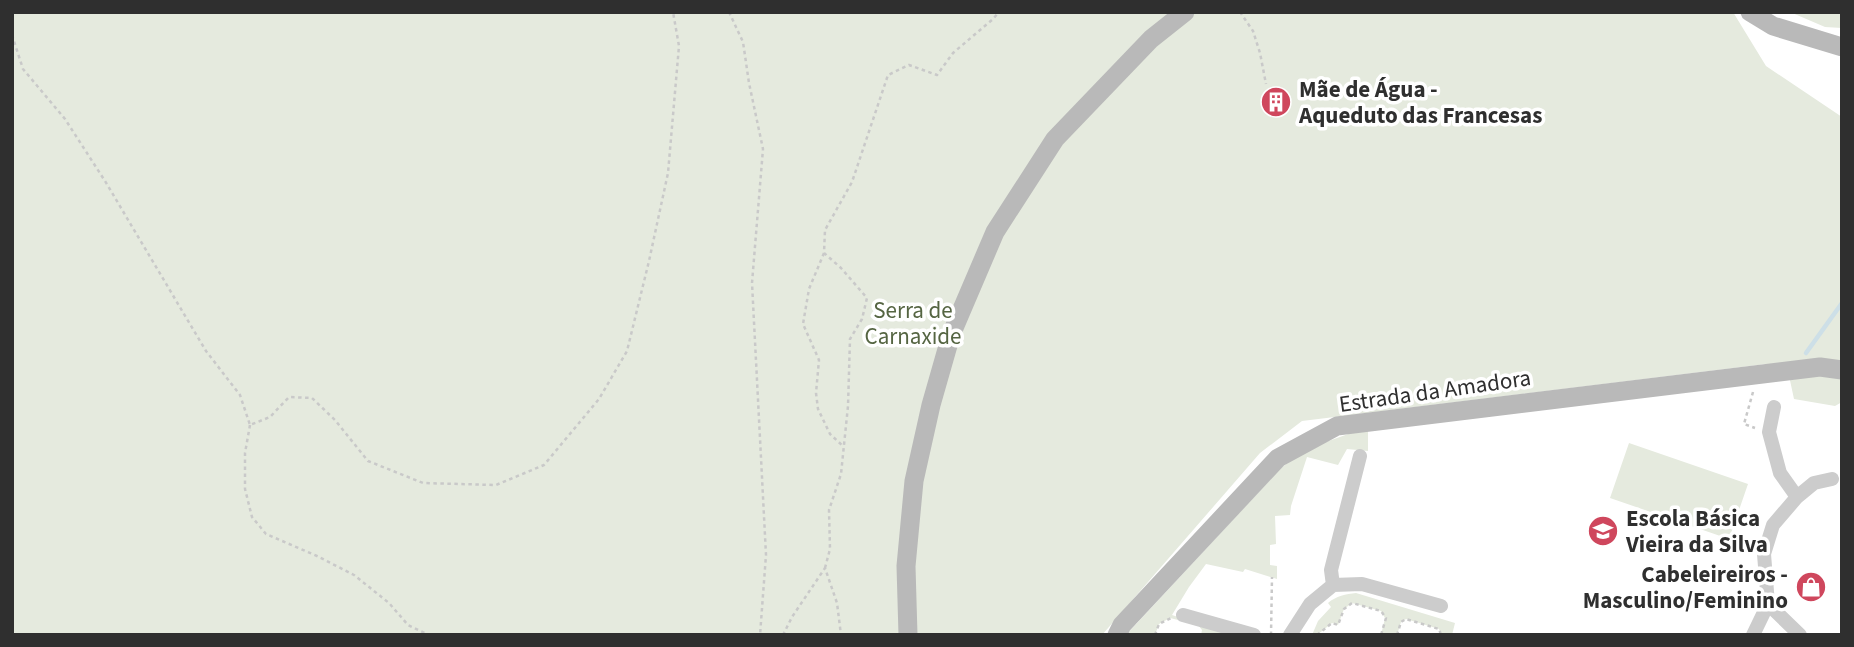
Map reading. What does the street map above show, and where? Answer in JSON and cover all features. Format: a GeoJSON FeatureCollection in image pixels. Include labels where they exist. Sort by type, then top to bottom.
{"type":"FeatureCollection","features":[{"type":"Feature","properties":{"kind":"street"},"geometry":{"type":"LineString","coordinates":[[908,635],[906,566],[914,481],[951,335],[996,232],[1055,139],[1151,39],[1185,12]]}},
{"type":"Feature","properties":{"kind":"street"},"geometry":{"type":"LineString","coordinates":[[1749,12],[1773,26],[1842,47]]}},
{"type":"Feature","properties":{"kind":"street","name":"Estrada da Amadora"},"geometry":{"type":"LineString","coordinates":[[1117,635],[1122,625],[1278,458],[1337,426],[1820,367],[1842,370]]}},
{"type":"Feature","properties":{"kind":"street"},"geometry":{"type":"LineString","coordinates":[[1774,407],[1769,432],[1780,473],[1797,497]]}},
{"type":"Feature","properties":{"kind":"street"},"geometry":{"type":"LineString","coordinates":[[1334,585],[1331,570],[1360,456]]}},
{"type":"Feature","properties":{"kind":"street"},"geometry":{"type":"LineString","coordinates":[[1753,635],[1768,604],[1763,554],[1773,525],[1797,497],[1814,483],[1832,479]]}},
{"type":"Feature","properties":{"kind":"street"},"geometry":{"type":"LineString","coordinates":[[1290,635],[1310,604],[1334,585],[1362,584],[1441,606]]}},
{"type":"Feature","properties":{"kind":"street"},"geometry":{"type":"LineString","coordinates":[[1768,604],[1800,635]]}},
{"type":"Feature","properties":{"kind":"street"},"geometry":{"type":"LineString","coordinates":[[1183,615],[1254,635]]}},
{"type":"Feature","properties":{"kind":"path"},"geometry":{"type":"LineString","coordinates":[[250,425],[270,417],[289,397],[312,398],[335,420],[368,461],[423,483],[496,485],[544,465],[600,399],[627,351],[667,173],[679,46],[673,12]]}},
{"type":"Feature","properties":{"kind":"path"},"geometry":{"type":"LineString","coordinates":[[729,12],[743,42],[763,149],[752,283],[766,555],[760,635]]}},
{"type":"Feature","properties":{"kind":"path"},"geometry":{"type":"LineString","coordinates":[[844,447],[830,434],[818,409],[816,393],[819,360],[803,324],[809,289],[824,253],[825,230],[852,182],[888,75],[909,65],[937,75],[953,53],[999,12]]}},
{"type":"Feature","properties":{"kind":"path"},"geometry":{"type":"LineString","coordinates":[[1240,12],[1253,31],[1266,84]]}},
{"type":"Feature","properties":{"kind":"path"},"geometry":{"type":"LineString","coordinates":[[12,35],[23,69],[65,119],[206,351],[240,395],[250,425],[245,453],[245,489],[251,517],[267,534],[354,575],[389,603],[408,625],[429,635]]}},
{"type":"Feature","properties":{"kind":"path"},"geometry":{"type":"LineString","coordinates":[[783,635],[825,568],[830,549],[828,510],[841,474],[848,406],[850,339],[862,319],[867,298],[824,253]]}},
{"type":"Feature","properties":{"kind":"path"},"geometry":{"type":"LineString","coordinates":[[1744,424],[1754,389]]}},
{"type":"Feature","properties":{"kind":"path"},"geometry":{"type":"LineString","coordinates":[[825,568],[837,603],[841,635]]}},
{"type":"Feature","properties":{"kind":"path"},"geometry":{"type":"LineString","coordinates":[[1271,635],[1272,577]]}},
{"type":"Feature","properties":{"kind":"path"},"geometry":{"type":"LineString","coordinates":[[1317,635],[1332,623],[1338,625],[1344,609],[1352,603],[1381,611],[1385,618],[1381,635]]}},
{"type":"Feature","properties":{"kind":"path"},"geometry":{"type":"LineString","coordinates":[[1397,635],[1401,622],[1406,619],[1439,629],[1441,635]]}},
{"type":"Feature","properties":{"kind":"green space","name":"Serra de Carnaxide"},"geometry":{"type":"Polygon","coordinates":[[[12,12],[1733,12],[1766,66],[1842,117],[1842,402],[1835,406],[1794,399],[1788,371],[1766,364],[1302,421],[1260,453],[1102,635],[12,635],[12,12]]]}},
{"type":"Feature","properties":{"kind":"green space"},"geometry":{"type":"Polygon","coordinates":[[[1790,12],[1842,12],[1842,28],[1825,27],[1790,12]]]}},
{"type":"Feature","properties":{"kind":"green space"},"geometry":{"type":"Polygon","coordinates":[[[1368,427],[1368,451],[1347,449],[1338,465],[1307,457],[1290,515],[1275,516],[1276,544],[1270,545],[1270,565],[1277,566],[1277,579],[1245,569],[1243,572],[1206,564],[1172,615],[1233,635],[1201,635],[1202,630],[1198,625],[1170,618],[1159,624],[1155,635],[1126,635],[1281,468],[1306,449],[1368,427]]]}},
{"type":"Feature","properties":{"kind":"green space"},"geometry":{"type":"Polygon","coordinates":[[[1629,443],[1748,484],[1729,539],[1610,498],[1629,443]]]}},
{"type":"Feature","properties":{"kind":"green space"},"geometry":{"type":"Polygon","coordinates":[[[1356,593],[1455,623],[1452,635],[1441,635],[1439,629],[1406,619],[1401,622],[1397,635],[1381,635],[1385,618],[1381,611],[1352,603],[1344,609],[1338,625],[1332,623],[1317,635],[1312,635],[1318,621],[1331,607],[1328,603],[1341,596],[1356,593]]]}},
{"type":"Feature","properties":{"kind":"waterway"},"geometry":{"type":"LineString","coordinates":[[1806,353],[1842,303]]}},
{"type":"Feature","properties":{"kind":"place","name":"Mãe de Água - Aqueduto das Francesas"},"geometry":{"type":"Point","coordinates":[1276,102]}},
{"type":"Feature","properties":{"kind":"place","name":"Escola Básica Vieira da Silva"},"geometry":{"type":"Point","coordinates":[1603,531]}},
{"type":"Feature","properties":{"kind":"place","name":"Cabeleireiros - Masculino/Feminino"},"geometry":{"type":"Point","coordinates":[1811,587]}}]}
